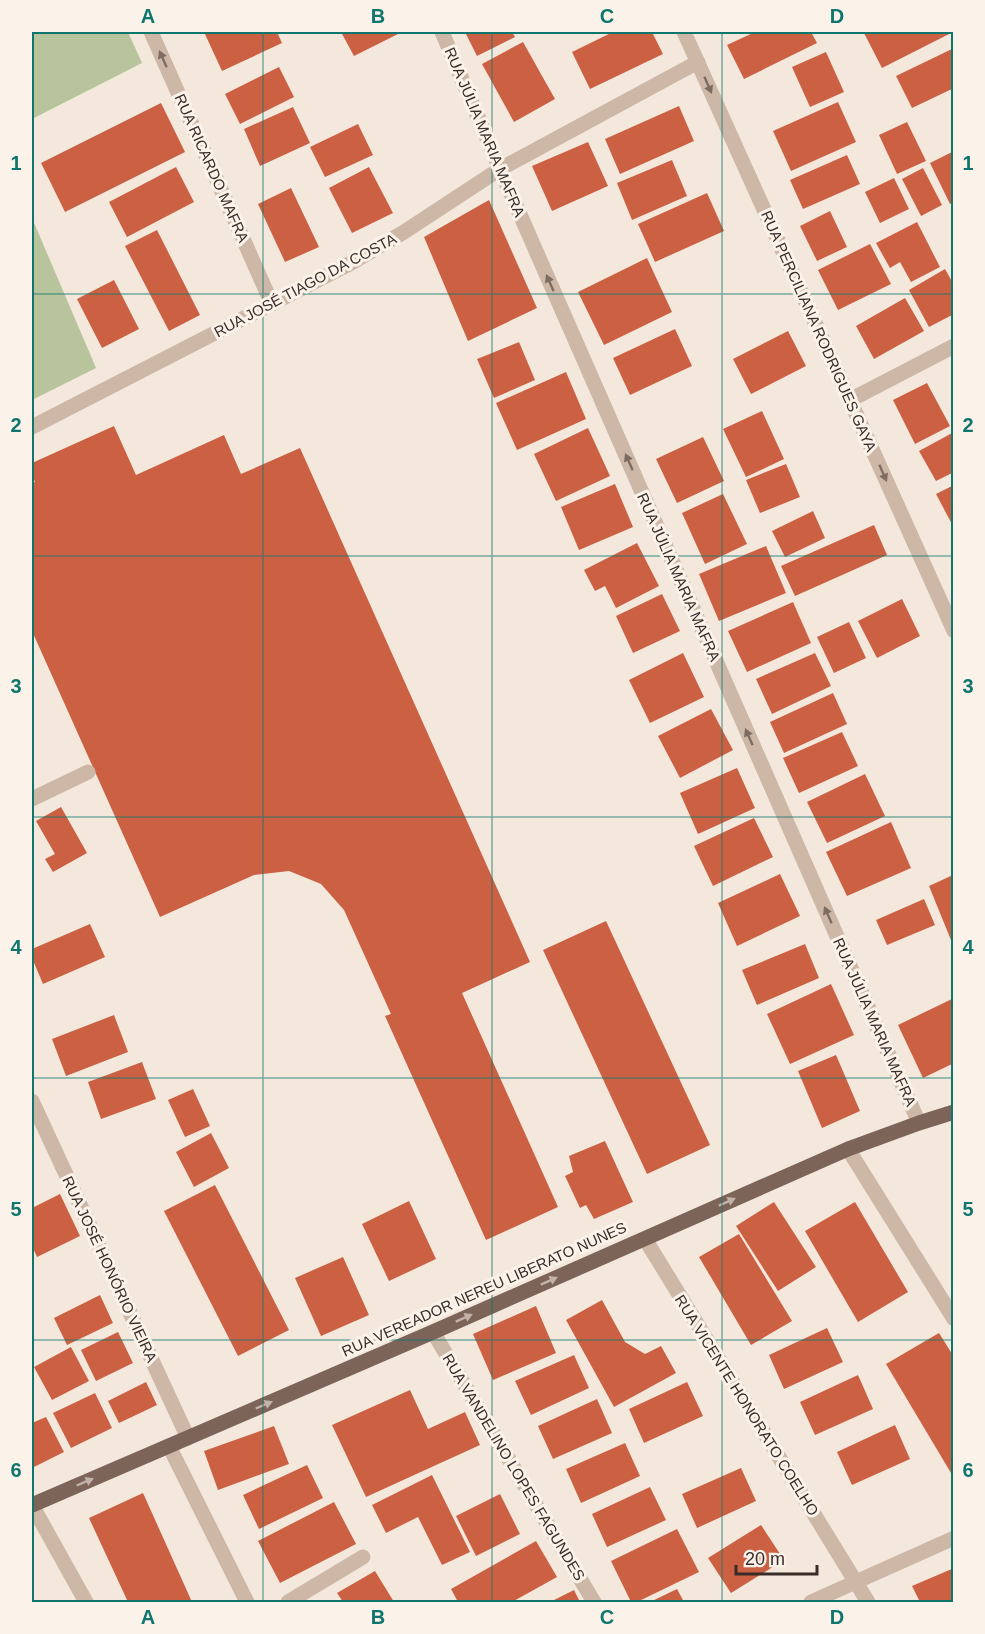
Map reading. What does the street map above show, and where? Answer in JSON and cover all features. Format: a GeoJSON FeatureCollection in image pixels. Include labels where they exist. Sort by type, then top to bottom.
{"type":"FeatureCollection","features":[{"type":"Feature","properties":{"kind":"main road","name":"RUA VEREADOR NEREU LIBERATO NUNES"},"geometry":{"type":"LineString","coordinates":[[32,1505],[848,1149],[954,1112]]}},
{"type":"Feature","properties":{"kind":"street","name":"RUA RICARDO MAFRA"},"geometry":{"type":"LineString","coordinates":[[151,32],[272,304]]}},
{"type":"Feature","properties":{"kind":"street","name":"RUA JÚLIA MARIA MAFRA"},"geometry":{"type":"LineString","coordinates":[[442,32],[918,1123]]}},
{"type":"Feature","properties":{"kind":"street","name":"RUA PERCILIANA RODRIGUES GAYA"},"geometry":{"type":"LineString","coordinates":[[684,32],[954,631]]}},
{"type":"Feature","properties":{"kind":"street","name":"RUA JOSÉ TIAGO DA COSTA"},"geometry":{"type":"LineString","coordinates":[[32,427],[364,256],[500,169],[698,62]]}},
{"type":"Feature","properties":{"kind":"street"},"geometry":{"type":"LineString","coordinates":[[850,400],[954,346]]}},
{"type":"Feature","properties":{"kind":"street"},"geometry":{"type":"LineString","coordinates":[[32,799],[88,772]]}},
{"type":"Feature","properties":{"kind":"street","name":"RUA JOSÉ HONÓRIO VIEIRA"},"geometry":{"type":"LineString","coordinates":[[32,1101],[188,1438]]}},
{"type":"Feature","properties":{"kind":"street"},"geometry":{"type":"LineString","coordinates":[[848,1149],[954,1319]]}},
{"type":"Feature","properties":{"kind":"street","name":"RUA VICENTE HONORATO COELHO"},"geometry":{"type":"LineString","coordinates":[[645,1239],[868,1602]]}},
{"type":"Feature","properties":{"kind":"street","name":"RUA VANDELINO LOPES FAGUNDES"},"geometry":{"type":"LineString","coordinates":[[433,1332],[594,1602]]}},
{"type":"Feature","properties":{"kind":"street"},"geometry":{"type":"LineString","coordinates":[[169,1446],[247,1602]]}},
{"type":"Feature","properties":{"kind":"street"},"geometry":{"type":"LineString","coordinates":[[32,1505],[86,1602]]}},
{"type":"Feature","properties":{"kind":"street"},"geometry":{"type":"LineString","coordinates":[[811,1602],[954,1538]]}},
{"type":"Feature","properties":{"kind":"street"},"geometry":{"type":"LineString","coordinates":[[288,1602],[363,1557]]}},
{"type":"Feature","properties":{"kind":"green space"},"geometry":{"type":"Polygon","coordinates":[[[32,32],[128,32],[142,63],[32,119],[32,32]]]}},
{"type":"Feature","properties":{"kind":"green space"},"geometry":{"type":"Polygon","coordinates":[[[32,218],[96,368],[32,400],[32,218]]]}},
{"type":"Feature","properties":{"kind":"building"},"geometry":{"type":"Polygon","coordinates":[[[204,32],[277,32],[282,43],[222,71],[204,32]]]}},
{"type":"Feature","properties":{"kind":"building"},"geometry":{"type":"Polygon","coordinates":[[[341,32],[402,32],[354,56],[341,32]]]}},
{"type":"Feature","properties":{"kind":"building"},"geometry":{"type":"Polygon","coordinates":[[[465,32],[512,32],[515,37],[477,56],[465,32]]]}},
{"type":"Feature","properties":{"kind":"building"},"geometry":{"type":"Polygon","coordinates":[[[613,32],[652,32],[663,54],[590,89],[572,52],[613,32]]]}},
{"type":"Feature","properties":{"kind":"building"},"geometry":{"type":"Polygon","coordinates":[[[755,32],[811,32],[817,43],[744,79],[727,45],[755,32]]]}},
{"type":"Feature","properties":{"kind":"building"},"geometry":{"type":"Polygon","coordinates":[[[953,32],[882,68],[864,33],[953,32]]]}},
{"type":"Feature","properties":{"kind":"building"},"geometry":{"type":"Polygon","coordinates":[[[523,42],[555,99],[514,122],[482,64],[523,42]]]}},
{"type":"Feature","properties":{"kind":"building"},"geometry":{"type":"Polygon","coordinates":[[[954,48],[954,88],[912,108],[896,76],[954,48]]]}},
{"type":"Feature","properties":{"kind":"building"},"geometry":{"type":"Polygon","coordinates":[[[826,52],[844,92],[810,107],[792,67],[826,52]]]}},
{"type":"Feature","properties":{"kind":"building"},"geometry":{"type":"Polygon","coordinates":[[[279,67],[294,97],[240,124],[225,94],[279,67]]]}},
{"type":"Feature","properties":{"kind":"building"},"geometry":{"type":"Polygon","coordinates":[[[838,102],[856,142],[791,171],[773,131],[838,102]]]}},
{"type":"Feature","properties":{"kind":"building"},"geometry":{"type":"Polygon","coordinates":[[[161,103],[185,152],[65,212],[41,163],[161,103]]]}},
{"type":"Feature","properties":{"kind":"building"},"geometry":{"type":"Polygon","coordinates":[[[679,106],[694,141],[620,174],[605,139],[679,106]]]}},
{"type":"Feature","properties":{"kind":"building"},"geometry":{"type":"Polygon","coordinates":[[[293,107],[310,143],[260,166],[244,129],[293,107]]]}},
{"type":"Feature","properties":{"kind":"building"},"geometry":{"type":"Polygon","coordinates":[[[907,122],[926,161],[897,174],[879,135],[907,122]]]}},
{"type":"Feature","properties":{"kind":"building"},"geometry":{"type":"Polygon","coordinates":[[[358,124],[373,155],[325,177],[310,147],[358,124]]]}},
{"type":"Feature","properties":{"kind":"building"},"geometry":{"type":"Polygon","coordinates":[[[588,142],[608,186],[552,211],[532,166],[588,142]]]}},
{"type":"Feature","properties":{"kind":"building"},"geometry":{"type":"Polygon","coordinates":[[[954,151],[954,202],[950,204],[930,163],[954,151]]]}},
{"type":"Feature","properties":{"kind":"building"},"geometry":{"type":"Polygon","coordinates":[[[847,155],[860,184],[803,209],[790,180],[847,155]]]}},
{"type":"Feature","properties":{"kind":"building"},"geometry":{"type":"Polygon","coordinates":[[[672,160],[687,196],[632,220],[617,183],[672,160]]]}},
{"type":"Feature","properties":{"kind":"building"},"geometry":{"type":"Polygon","coordinates":[[[176,167],[194,202],[127,237],[109,202],[176,167]]]}},
{"type":"Feature","properties":{"kind":"building"},"geometry":{"type":"Polygon","coordinates":[[[369,167],[393,213],[352,233],[329,188],[369,167]]]}},
{"type":"Feature","properties":{"kind":"building"},"geometry":{"type":"Polygon","coordinates":[[[923,168],[942,205],[921,216],[902,179],[923,168]]]}},
{"type":"Feature","properties":{"kind":"building"},"geometry":{"type":"Polygon","coordinates":[[[894,178],[909,209],[880,223],[865,192],[894,178]]]}},
{"type":"Feature","properties":{"kind":"building"},"geometry":{"type":"Polygon","coordinates":[[[291,188],[319,247],[285,262],[258,204],[291,188]]]}},
{"type":"Feature","properties":{"kind":"building"},"geometry":{"type":"Polygon","coordinates":[[[707,193],[724,231],[655,262],[638,224],[707,193]]]}},
{"type":"Feature","properties":{"kind":"building"},"geometry":{"type":"Polygon","coordinates":[[[489,200],[537,308],[468,341],[424,237],[489,200]]]}},
{"type":"Feature","properties":{"kind":"building"},"geometry":{"type":"Polygon","coordinates":[[[830,211],[847,247],[817,261],[800,226],[830,211]]]}},
{"type":"Feature","properties":{"kind":"building"},"geometry":{"type":"Polygon","coordinates":[[[917,222],[940,267],[911,282],[900,262],[890,268],[876,243],[917,222]]]}},
{"type":"Feature","properties":{"kind":"building"},"geometry":{"type":"Polygon","coordinates":[[[157,230],[200,315],[169,331],[125,246],[157,230]]]}},
{"type":"Feature","properties":{"kind":"building"},"geometry":{"type":"Polygon","coordinates":[[[870,244],[891,284],[838,310],[818,270],[870,244]]]}},
{"type":"Feature","properties":{"kind":"building"},"geometry":{"type":"Polygon","coordinates":[[[647,258],[672,312],[604,345],[578,292],[647,258]]]}},
{"type":"Feature","properties":{"kind":"building"},"geometry":{"type":"Polygon","coordinates":[[[945,269],[954,285],[954,314],[929,327],[909,290],[945,269]]]}},
{"type":"Feature","properties":{"kind":"building"},"geometry":{"type":"Polygon","coordinates":[[[114,280],[139,329],[102,348],[77,299],[114,280]]]}},
{"type":"Feature","properties":{"kind":"building"},"geometry":{"type":"Polygon","coordinates":[[[905,298],[924,331],[874,359],[856,326],[905,298]]]}},
{"type":"Feature","properties":{"kind":"building"},"geometry":{"type":"Polygon","coordinates":[[[675,329],[692,366],[630,395],[613,358],[675,329]]]}},
{"type":"Feature","properties":{"kind":"building"},"geometry":{"type":"Polygon","coordinates":[[[788,331],[806,366],[751,394],[733,359],[788,331]]]}},
{"type":"Feature","properties":{"kind":"building"},"geometry":{"type":"Polygon","coordinates":[[[519,342],[535,380],[494,398],[477,359],[519,342]]]}},
{"type":"Feature","properties":{"kind":"building"},"geometry":{"type":"Polygon","coordinates":[[[566,372],[586,419],[517,450],[496,403],[566,372]]]}},
{"type":"Feature","properties":{"kind":"building"},"geometry":{"type":"Polygon","coordinates":[[[927,383],[950,426],[915,444],[893,400],[927,383]]]}},
{"type":"Feature","properties":{"kind":"building"},"geometry":{"type":"Polygon","coordinates":[[[762,411],[784,459],[746,477],[723,429],[762,411]]]}},
{"type":"Feature","properties":{"kind":"building"},"geometry":{"type":"Polygon","coordinates":[[[114,426],[136,475],[224,435],[241,474],[300,448],[530,962],[462,993],[558,1207],[486,1240],[385,1016],[391,1014],[344,910],[321,884],[289,871],[254,875],[160,917],[32,631],[32,483],[35,482],[32,475],[32,463],[114,426]]]}},
{"type":"Feature","properties":{"kind":"building"},"geometry":{"type":"Polygon","coordinates":[[[588,428],[610,476],[556,501],[534,454],[588,428]]]}},
{"type":"Feature","properties":{"kind":"building"},"geometry":{"type":"Polygon","coordinates":[[[954,432],[954,472],[936,481],[919,451],[954,432]]]}},
{"type":"Feature","properties":{"kind":"building"},"geometry":{"type":"Polygon","coordinates":[[[703,437],[724,481],[677,503],[656,459],[703,437]]]}},
{"type":"Feature","properties":{"kind":"building"},"geometry":{"type":"Polygon","coordinates":[[[786,464],[800,497],[760,513],[746,480],[786,464]]]}},
{"type":"Feature","properties":{"kind":"building"},"geometry":{"type":"Polygon","coordinates":[[[615,484],[633,527],[579,550],[561,507],[615,484]]]}},
{"type":"Feature","properties":{"kind":"building"},"geometry":{"type":"Polygon","coordinates":[[[954,485],[954,528],[936,494],[954,485]]]}},
{"type":"Feature","properties":{"kind":"building"},"geometry":{"type":"Polygon","coordinates":[[[723,494],[747,544],[705,564],[682,513],[723,494]]]}},
{"type":"Feature","properties":{"kind":"building"},"geometry":{"type":"Polygon","coordinates":[[[813,511],[825,538],[785,557],[772,531],[813,511]]]}},
{"type":"Feature","properties":{"kind":"building"},"geometry":{"type":"Polygon","coordinates":[[[874,525],[887,555],[795,596],[781,566],[874,525]]]}},
{"type":"Feature","properties":{"kind":"building"},"geometry":{"type":"Polygon","coordinates":[[[637,543],[659,586],[616,608],[605,586],[595,591],[584,570],[637,543]]]}},
{"type":"Feature","properties":{"kind":"building"},"geometry":{"type":"Polygon","coordinates":[[[766,546],[786,593],[719,621],[699,574],[766,546]]]}},
{"type":"Feature","properties":{"kind":"building"},"geometry":{"type":"Polygon","coordinates":[[[662,594],[680,631],[633,653],[616,616],[662,594]]]}},
{"type":"Feature","properties":{"kind":"building"},"geometry":{"type":"Polygon","coordinates":[[[902,599],[920,636],[877,658],[858,621],[902,599]]]}},
{"type":"Feature","properties":{"kind":"building"},"geometry":{"type":"Polygon","coordinates":[[[793,602],[811,643],[747,672],[728,631],[793,602]]]}},
{"type":"Feature","properties":{"kind":"building"},"geometry":{"type":"Polygon","coordinates":[[[849,622],[866,658],[834,673],[817,637],[849,622]]]}},
{"type":"Feature","properties":{"kind":"building"},"geometry":{"type":"Polygon","coordinates":[[[683,653],[704,697],[650,723],[629,680],[683,653]]]}},
{"type":"Feature","properties":{"kind":"building"},"geometry":{"type":"Polygon","coordinates":[[[815,653],[831,686],[772,714],[756,679],[815,653]]]}},
{"type":"Feature","properties":{"kind":"building"},"geometry":{"type":"Polygon","coordinates":[[[833,693],[847,724],[784,753],[770,722],[833,693]]]}},
{"type":"Feature","properties":{"kind":"building"},"geometry":{"type":"Polygon","coordinates":[[[711,709],[733,750],[680,778],[658,736],[711,709]]]}},
{"type":"Feature","properties":{"kind":"building"},"geometry":{"type":"Polygon","coordinates":[[[842,732],[858,766],[799,793],[783,758],[842,732]]]}},
{"type":"Feature","properties":{"kind":"building"},"geometry":{"type":"Polygon","coordinates":[[[737,768],[755,808],[698,834],[680,793],[737,768]]]}},
{"type":"Feature","properties":{"kind":"building"},"geometry":{"type":"Polygon","coordinates":[[[865,774],[885,816],[827,843],[807,802],[865,774]]]}},
{"type":"Feature","properties":{"kind":"building"},"geometry":{"type":"Polygon","coordinates":[[[61,807],[87,853],[53,872],[45,859],[55,854],[36,821],[61,807]]]}},
{"type":"Feature","properties":{"kind":"building"},"geometry":{"type":"Polygon","coordinates":[[[754,818],[773,857],[713,886],[694,846],[754,818]]]}},
{"type":"Feature","properties":{"kind":"building"},"geometry":{"type":"Polygon","coordinates":[[[891,822],[911,868],[847,896],[826,852],[891,822]]]}},
{"type":"Feature","properties":{"kind":"building"},"geometry":{"type":"Polygon","coordinates":[[[780,874],[800,916],[737,946],[718,903],[780,874]]]}},
{"type":"Feature","properties":{"kind":"building"},"geometry":{"type":"Polygon","coordinates":[[[953,875],[953,945],[929,886],[953,875]]]}},
{"type":"Feature","properties":{"kind":"building"},"geometry":{"type":"Polygon","coordinates":[[[924,899],[935,925],[887,945],[876,920],[924,899]]]}},
{"type":"Feature","properties":{"kind":"building"},"geometry":{"type":"Polygon","coordinates":[[[606,921],[710,1145],[647,1174],[543,950],[606,921]]]}},
{"type":"Feature","properties":{"kind":"building"},"geometry":{"type":"Polygon","coordinates":[[[90,924],[105,957],[43,984],[32,958],[32,949],[90,924]]]}},
{"type":"Feature","properties":{"kind":"building"},"geometry":{"type":"Polygon","coordinates":[[[805,944],[819,978],[757,1005],[742,970],[805,944]]]}},
{"type":"Feature","properties":{"kind":"building"},"geometry":{"type":"Polygon","coordinates":[[[831,984],[854,1035],[790,1064],[767,1014],[831,984]]]}},
{"type":"Feature","properties":{"kind":"building"},"geometry":{"type":"Polygon","coordinates":[[[954,998],[954,1063],[923,1078],[898,1025],[954,998]]]}},
{"type":"Feature","properties":{"kind":"building"},"geometry":{"type":"Polygon","coordinates":[[[114,1015],[128,1052],[66,1076],[52,1039],[114,1015]]]}},
{"type":"Feature","properties":{"kind":"building"},"geometry":{"type":"Polygon","coordinates":[[[836,1055],[860,1111],[822,1128],[798,1071],[836,1055]]]}},
{"type":"Feature","properties":{"kind":"building"},"geometry":{"type":"Polygon","coordinates":[[[142,1062],[156,1099],[101,1119],[88,1082],[142,1062]]]}},
{"type":"Feature","properties":{"kind":"building"},"geometry":{"type":"Polygon","coordinates":[[[193,1089],[210,1126],[185,1137],[168,1100],[193,1089]]]}},
{"type":"Feature","properties":{"kind":"building"},"geometry":{"type":"Polygon","coordinates":[[[211,1133],[229,1168],[194,1187],[176,1152],[211,1133]]]}},
{"type":"Feature","properties":{"kind":"building"},"geometry":{"type":"Polygon","coordinates":[[[605,1141],[633,1202],[594,1219],[586,1205],[580,1208],[565,1176],[573,1172],[569,1156],[605,1141]]]}},
{"type":"Feature","properties":{"kind":"building"},"geometry":{"type":"Polygon","coordinates":[[[215,1185],[289,1330],[238,1356],[164,1211],[215,1185]]]}},
{"type":"Feature","properties":{"kind":"building"},"geometry":{"type":"Polygon","coordinates":[[[60,1194],[80,1236],[37,1257],[32,1246],[32,1208],[60,1194]]]}},
{"type":"Feature","properties":{"kind":"building"},"geometry":{"type":"Polygon","coordinates":[[[409,1201],[436,1259],[389,1281],[362,1224],[409,1201]]]}},
{"type":"Feature","properties":{"kind":"building"},"geometry":{"type":"Polygon","coordinates":[[[774,1202],[816,1267],[778,1291],[736,1226],[774,1202]]]}},
{"type":"Feature","properties":{"kind":"building"},"geometry":{"type":"Polygon","coordinates":[[[855,1202],[908,1292],[858,1322],[805,1231],[855,1202]]]}},
{"type":"Feature","properties":{"kind":"building"},"geometry":{"type":"Polygon","coordinates":[[[739,1234],[792,1321],[751,1345],[699,1257],[739,1234]]]}},
{"type":"Feature","properties":{"kind":"building"},"geometry":{"type":"Polygon","coordinates":[[[343,1257],[369,1315],[321,1336],[295,1278],[343,1257]]]}},
{"type":"Feature","properties":{"kind":"building"},"geometry":{"type":"Polygon","coordinates":[[[100,1295],[113,1323],[67,1345],[54,1318],[100,1295]]]}},
{"type":"Feature","properties":{"kind":"building"},"geometry":{"type":"Polygon","coordinates":[[[602,1300],[625,1342],[645,1354],[661,1346],[676,1373],[614,1407],[566,1320],[602,1300]]]}},
{"type":"Feature","properties":{"kind":"building"},"geometry":{"type":"Polygon","coordinates":[[[536,1306],[556,1353],[493,1380],[473,1334],[536,1306]]]}},
{"type":"Feature","properties":{"kind":"building"},"geometry":{"type":"Polygon","coordinates":[[[827,1328],[843,1362],[784,1389],[769,1355],[827,1328]]]}},
{"type":"Feature","properties":{"kind":"building"},"geometry":{"type":"Polygon","coordinates":[[[118,1332],[133,1363],[96,1381],[81,1350],[118,1332]]]}},
{"type":"Feature","properties":{"kind":"building"},"geometry":{"type":"Polygon","coordinates":[[[939,1333],[954,1357],[954,1478],[886,1364],[939,1333]]]}},
{"type":"Feature","properties":{"kind":"building"},"geometry":{"type":"Polygon","coordinates":[[[71,1347],[89,1381],[52,1400],[34,1367],[71,1347]]]}},
{"type":"Feature","properties":{"kind":"building"},"geometry":{"type":"Polygon","coordinates":[[[574,1355],[589,1388],[531,1415],[515,1381],[574,1355]]]}},
{"type":"Feature","properties":{"kind":"building"},"geometry":{"type":"Polygon","coordinates":[[[858,1375],[873,1409],[815,1435],[800,1402],[858,1375]]]}},
{"type":"Feature","properties":{"kind":"building"},"geometry":{"type":"Polygon","coordinates":[[[146,1382],[157,1405],[119,1423],[108,1401],[146,1382]]]}},
{"type":"Feature","properties":{"kind":"building"},"geometry":{"type":"Polygon","coordinates":[[[687,1382],[703,1416],[644,1443],[629,1409],[687,1382]]]}},
{"type":"Feature","properties":{"kind":"building"},"geometry":{"type":"Polygon","coordinates":[[[410,1390],[428,1429],[465,1412],[480,1445],[366,1497],[332,1425],[410,1390]]]}},
{"type":"Feature","properties":{"kind":"building"},"geometry":{"type":"Polygon","coordinates":[[[95,1393],[112,1428],[71,1448],[53,1413],[95,1393]]]}},
{"type":"Feature","properties":{"kind":"building"},"geometry":{"type":"Polygon","coordinates":[[[597,1399],[612,1433],[553,1459],[538,1426],[597,1399]]]}},
{"type":"Feature","properties":{"kind":"building"},"geometry":{"type":"Polygon","coordinates":[[[46,1417],[64,1452],[32,1468],[32,1423],[46,1417]]]}},
{"type":"Feature","properties":{"kind":"building"},"geometry":{"type":"Polygon","coordinates":[[[895,1425],[910,1459],[852,1485],[837,1452],[895,1425]]]}},
{"type":"Feature","properties":{"kind":"building"},"geometry":{"type":"Polygon","coordinates":[[[274,1426],[289,1464],[218,1490],[204,1451],[274,1426]]]}},
{"type":"Feature","properties":{"kind":"building"},"geometry":{"type":"Polygon","coordinates":[[[625,1443],[640,1476],[581,1503],[566,1469],[625,1443]]]}},
{"type":"Feature","properties":{"kind":"building"},"geometry":{"type":"Polygon","coordinates":[[[307,1465],[323,1498],[259,1529],[243,1495],[307,1465]]]}},
{"type":"Feature","properties":{"kind":"building"},"geometry":{"type":"Polygon","coordinates":[[[741,1468],[756,1501],[697,1528],[682,1494],[741,1468]]]}},
{"type":"Feature","properties":{"kind":"building"},"geometry":{"type":"Polygon","coordinates":[[[432,1475],[470,1552],[442,1565],[418,1517],[386,1533],[372,1505],[432,1475]]]}},
{"type":"Feature","properties":{"kind":"building"},"geometry":{"type":"Polygon","coordinates":[[[650,1487],[666,1520],[607,1547],[592,1514],[650,1487]]]}},
{"type":"Feature","properties":{"kind":"building"},"geometry":{"type":"Polygon","coordinates":[[[143,1493],[192,1602],[128,1602],[89,1518],[143,1493]]]}},
{"type":"Feature","properties":{"kind":"building"},"geometry":{"type":"Polygon","coordinates":[[[500,1494],[520,1534],[476,1556],[456,1516],[500,1494]]]}},
{"type":"Feature","properties":{"kind":"building"},"geometry":{"type":"Polygon","coordinates":[[[334,1502],[356,1544],[280,1583],[258,1541],[334,1502]]]}},
{"type":"Feature","properties":{"kind":"building"},"geometry":{"type":"Polygon","coordinates":[[[761,1525],[784,1560],[731,1593],[708,1558],[761,1525]]]}},
{"type":"Feature","properties":{"kind":"building"},"geometry":{"type":"Polygon","coordinates":[[[677,1529],[699,1572],[637,1602],[631,1602],[611,1561],[677,1529]]]}},
{"type":"Feature","properties":{"kind":"building"},"geometry":{"type":"Polygon","coordinates":[[[536,1541],[557,1577],[512,1602],[458,1602],[451,1589],[536,1541]]]}},
{"type":"Feature","properties":{"kind":"building"},"geometry":{"type":"Polygon","coordinates":[[[954,1568],[954,1602],[920,1602],[912,1586],[954,1568]]]}},
{"type":"Feature","properties":{"kind":"building"},"geometry":{"type":"Polygon","coordinates":[[[375,1571],[394,1602],[343,1602],[337,1593],[375,1571]]]}},
{"type":"Feature","properties":{"kind":"building"},"geometry":{"type":"Polygon","coordinates":[[[677,1589],[684,1602],[650,1602],[677,1589]]]}},
{"type":"Feature","properties":{"kind":"building"},"geometry":{"type":"Polygon","coordinates":[[[574,1590],[580,1602],[550,1602],[574,1590]]]}}]}
